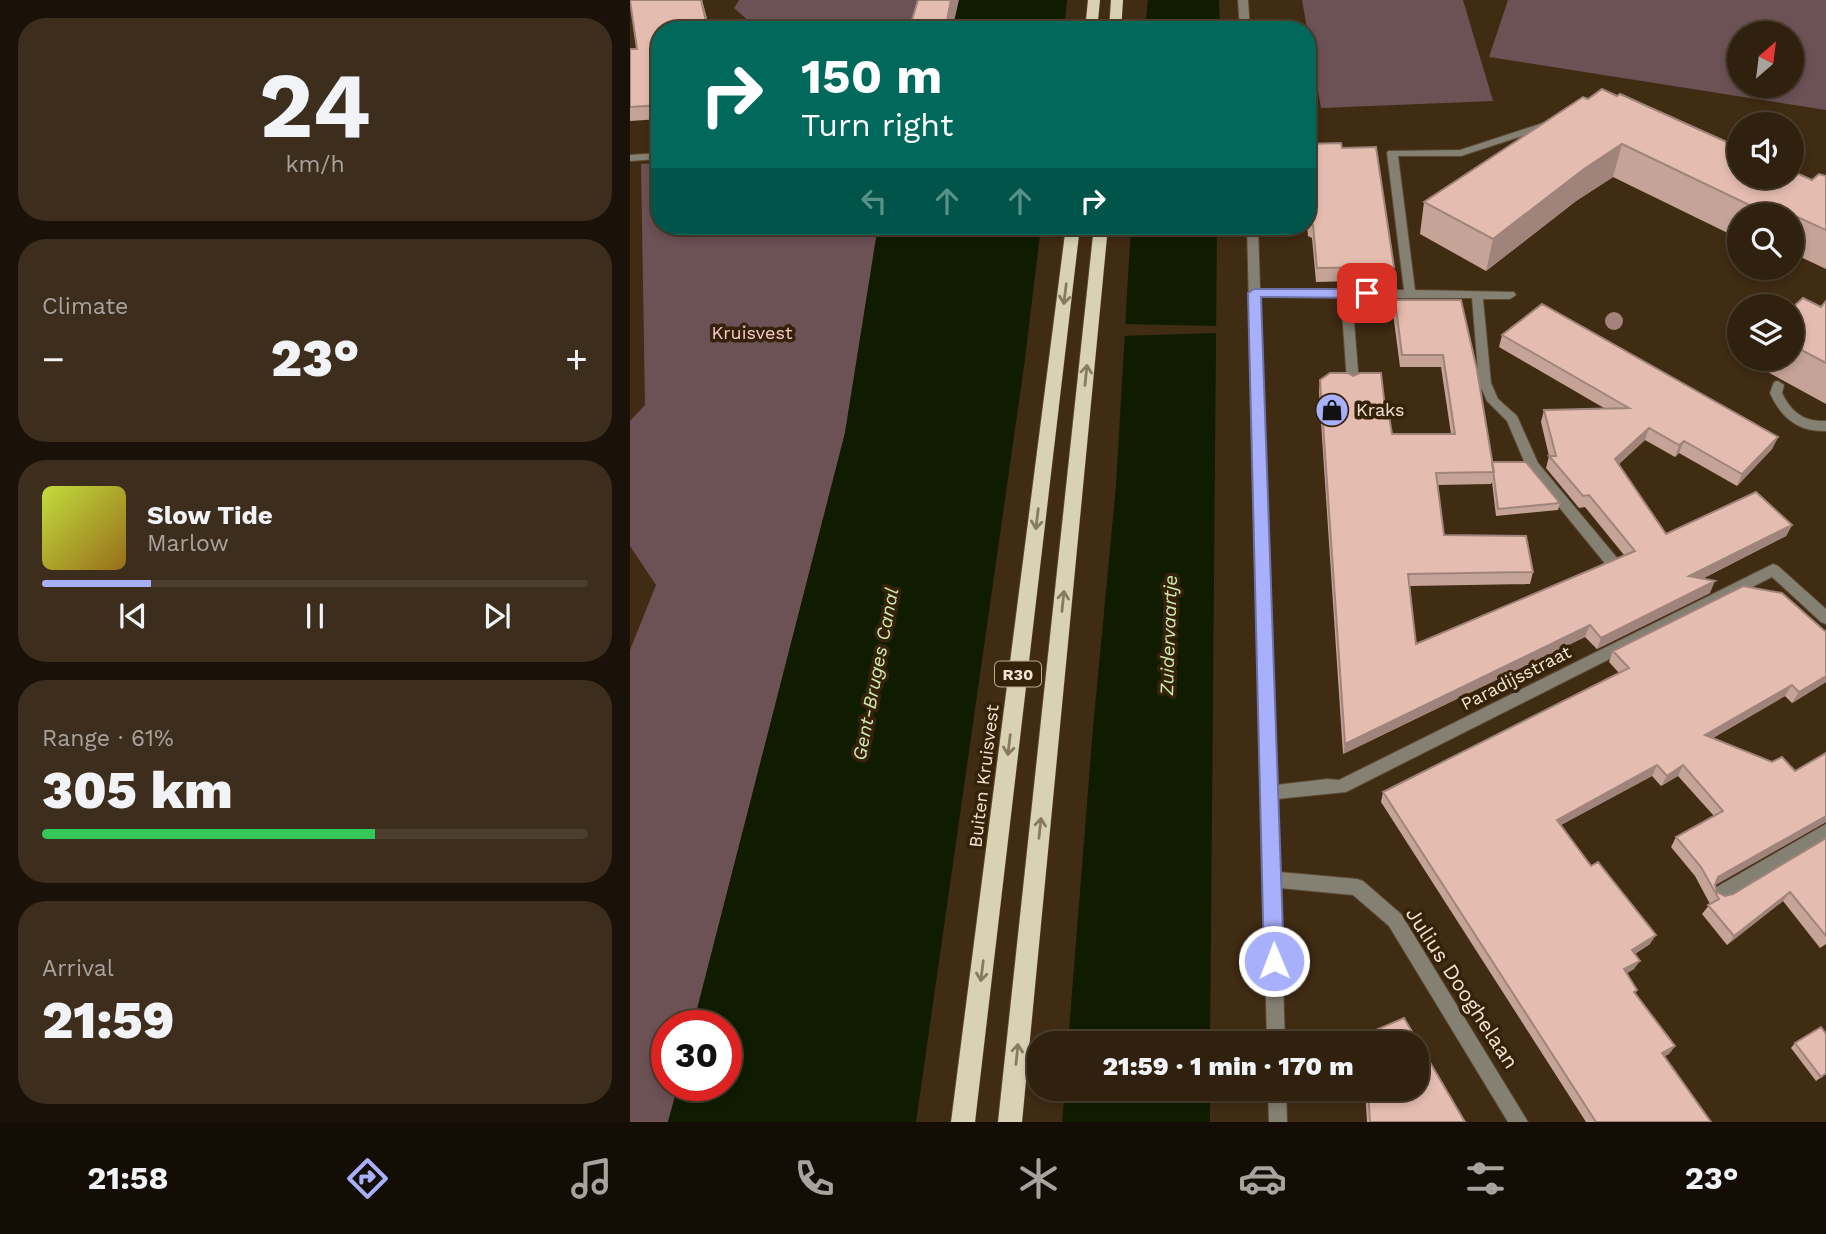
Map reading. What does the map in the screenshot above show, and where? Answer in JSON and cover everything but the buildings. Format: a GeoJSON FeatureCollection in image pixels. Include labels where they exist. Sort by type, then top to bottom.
{"type":"FeatureCollection","features":[{"type":"Feature","properties":{"kind":"main road"},"geometry":{"type":"LineString","coordinates":[[1092,21],[1094,0]]}},
{"type":"Feature","properties":{"kind":"main road"},"geometry":{"type":"LineString","coordinates":[[1116,21],[1117,0]]}},
{"type":"Feature","properties":{"kind":"main road","name":"Buiten Kruisvest"},"geometry":{"type":"LineString","coordinates":[[963,1122],[1072,235]]}},
{"type":"Feature","properties":{"kind":"main road","name":"R30"},"geometry":{"type":"LineString","coordinates":[[1010,1122],[1100,235]]}},
{"type":"Feature","properties":{"kind":"street"},"geometry":{"type":"LineString","coordinates":[[1244,0],[1245,21]]}},
{"type":"Feature","properties":{"kind":"street"},"geometry":{"type":"LineString","coordinates":[[1410,294],[1392,153],[1461,153],[1557,121]]}},
{"type":"Feature","properties":{"kind":"street"},"geometry":{"type":"LineString","coordinates":[[630,158],[651,157]]}},
{"type":"Feature","properties":{"kind":"street"},"geometry":{"type":"LineString","coordinates":[[1252,235],[1276,1031]]}},
{"type":"Feature","properties":{"kind":"street"},"geometry":{"type":"LineString","coordinates":[[1254,293],[1510,295]]}},
{"type":"Feature","properties":{"kind":"street"},"geometry":{"type":"LineString","coordinates":[[1346,293],[1353,382]]}},
{"type":"Feature","properties":{"kind":"street"},"geometry":{"type":"LineString","coordinates":[[1477,294],[1485,383],[1493,401],[1512,419],[1532,465],[1614,562]]}},
{"type":"Feature","properties":{"kind":"street"},"geometry":{"type":"LineString","coordinates":[[1778,385],[1776,393],[1782,409],[1794,420],[1818,427],[1826,426]]}},
{"type":"Feature","properties":{"kind":"street","name":"Paradijsstraat"},"geometry":{"type":"LineString","coordinates":[[1269,793],[1327,786],[1340,788],[1773,570],[1826,618]]}},
{"type":"Feature","properties":{"kind":"street"},"geometry":{"type":"LineString","coordinates":[[1719,895],[1826,831]]}},
{"type":"Feature","properties":{"kind":"street","name":"Julius Dooghelaan"},"geometry":{"type":"LineString","coordinates":[[1272,879],[1357,887],[1395,920],[1520,1122]]}},
{"type":"Feature","properties":{"kind":"street"},"geometry":{"type":"LineString","coordinates":[[1277,1101],[1278,1122]]}},
{"type":"Feature","properties":{"kind":"green space"},"geometry":{"type":"Polygon","coordinates":[[[739,0],[926,0],[920,21],[749,21],[734,8],[739,0]]]}},
{"type":"Feature","properties":{"kind":"green space"},"geometry":{"type":"Polygon","coordinates":[[[1302,0],[1463,0],[1493,101],[1321,108],[1316,80],[1316,21],[1306,21],[1302,0]]]}},
{"type":"Feature","properties":{"kind":"green space"},"geometry":{"type":"Polygon","coordinates":[[[1508,0],[1826,0],[1826,110],[1750,98],[1804,98],[1804,21],[1727,21],[1727,94],[1489,57],[1508,0]]]}},
{"type":"Feature","properties":{"kind":"green space","name":"Kruisvest"},"geometry":{"type":"Polygon","coordinates":[[[651,163],[651,235],[877,235],[845,433],[697,1010],[651,1010],[651,1101],[674,1101],[668,1122],[630,1122],[630,650],[656,585],[630,546],[630,421],[645,405],[641,164],[651,163]]]}},
{"type":"Feature","properties":{"kind":"water"},"geometry":{"type":"Polygon","coordinates":[[[926,0],[1067,0],[1065,21],[920,21],[926,0]]]}},
{"type":"Feature","properties":{"kind":"water"},"geometry":{"type":"Polygon","coordinates":[[[1148,0],[1219,0],[1220,21],[1146,21],[1148,0]]]}},
{"type":"Feature","properties":{"kind":"water","name":"Gent-Bruges Canal"},"geometry":{"type":"Polygon","coordinates":[[[877,235],[1040,235],[1025,359],[916,1122],[668,1122],[674,1101],[742,1101],[742,1010],[697,1010],[845,433],[877,235]]]}},
{"type":"Feature","properties":{"kind":"water","name":"Zuidervaartje"},"geometry":{"type":"Polygon","coordinates":[[[1130,235],[1217,235],[1210,1031],[1069,1031],[1093,728],[1116,486],[1130,235]]]}},
{"type":"Feature","properties":{"kind":"water"},"geometry":{"type":"Polygon","coordinates":[[[1064,1101],[1210,1101],[1210,1122],[1062,1122],[1064,1101]]]}},
{"type":"Feature","properties":{"kind":"pier"},"geometry":{"type":"Polygon","coordinates":[[[1122,324],[1218,326],[1218,333],[1121,336],[1122,324]]]}},
{"type":"Feature","properties":{"kind":"place","name":"Kraks"},"geometry":{"type":"Point","coordinates":[1332,410]}},
{"type":"Feature","properties":{"kind":"route"},"geometry":{"type":"LineString","coordinates":[[1274,961],[1254,293],[1367,293]]}}]}
